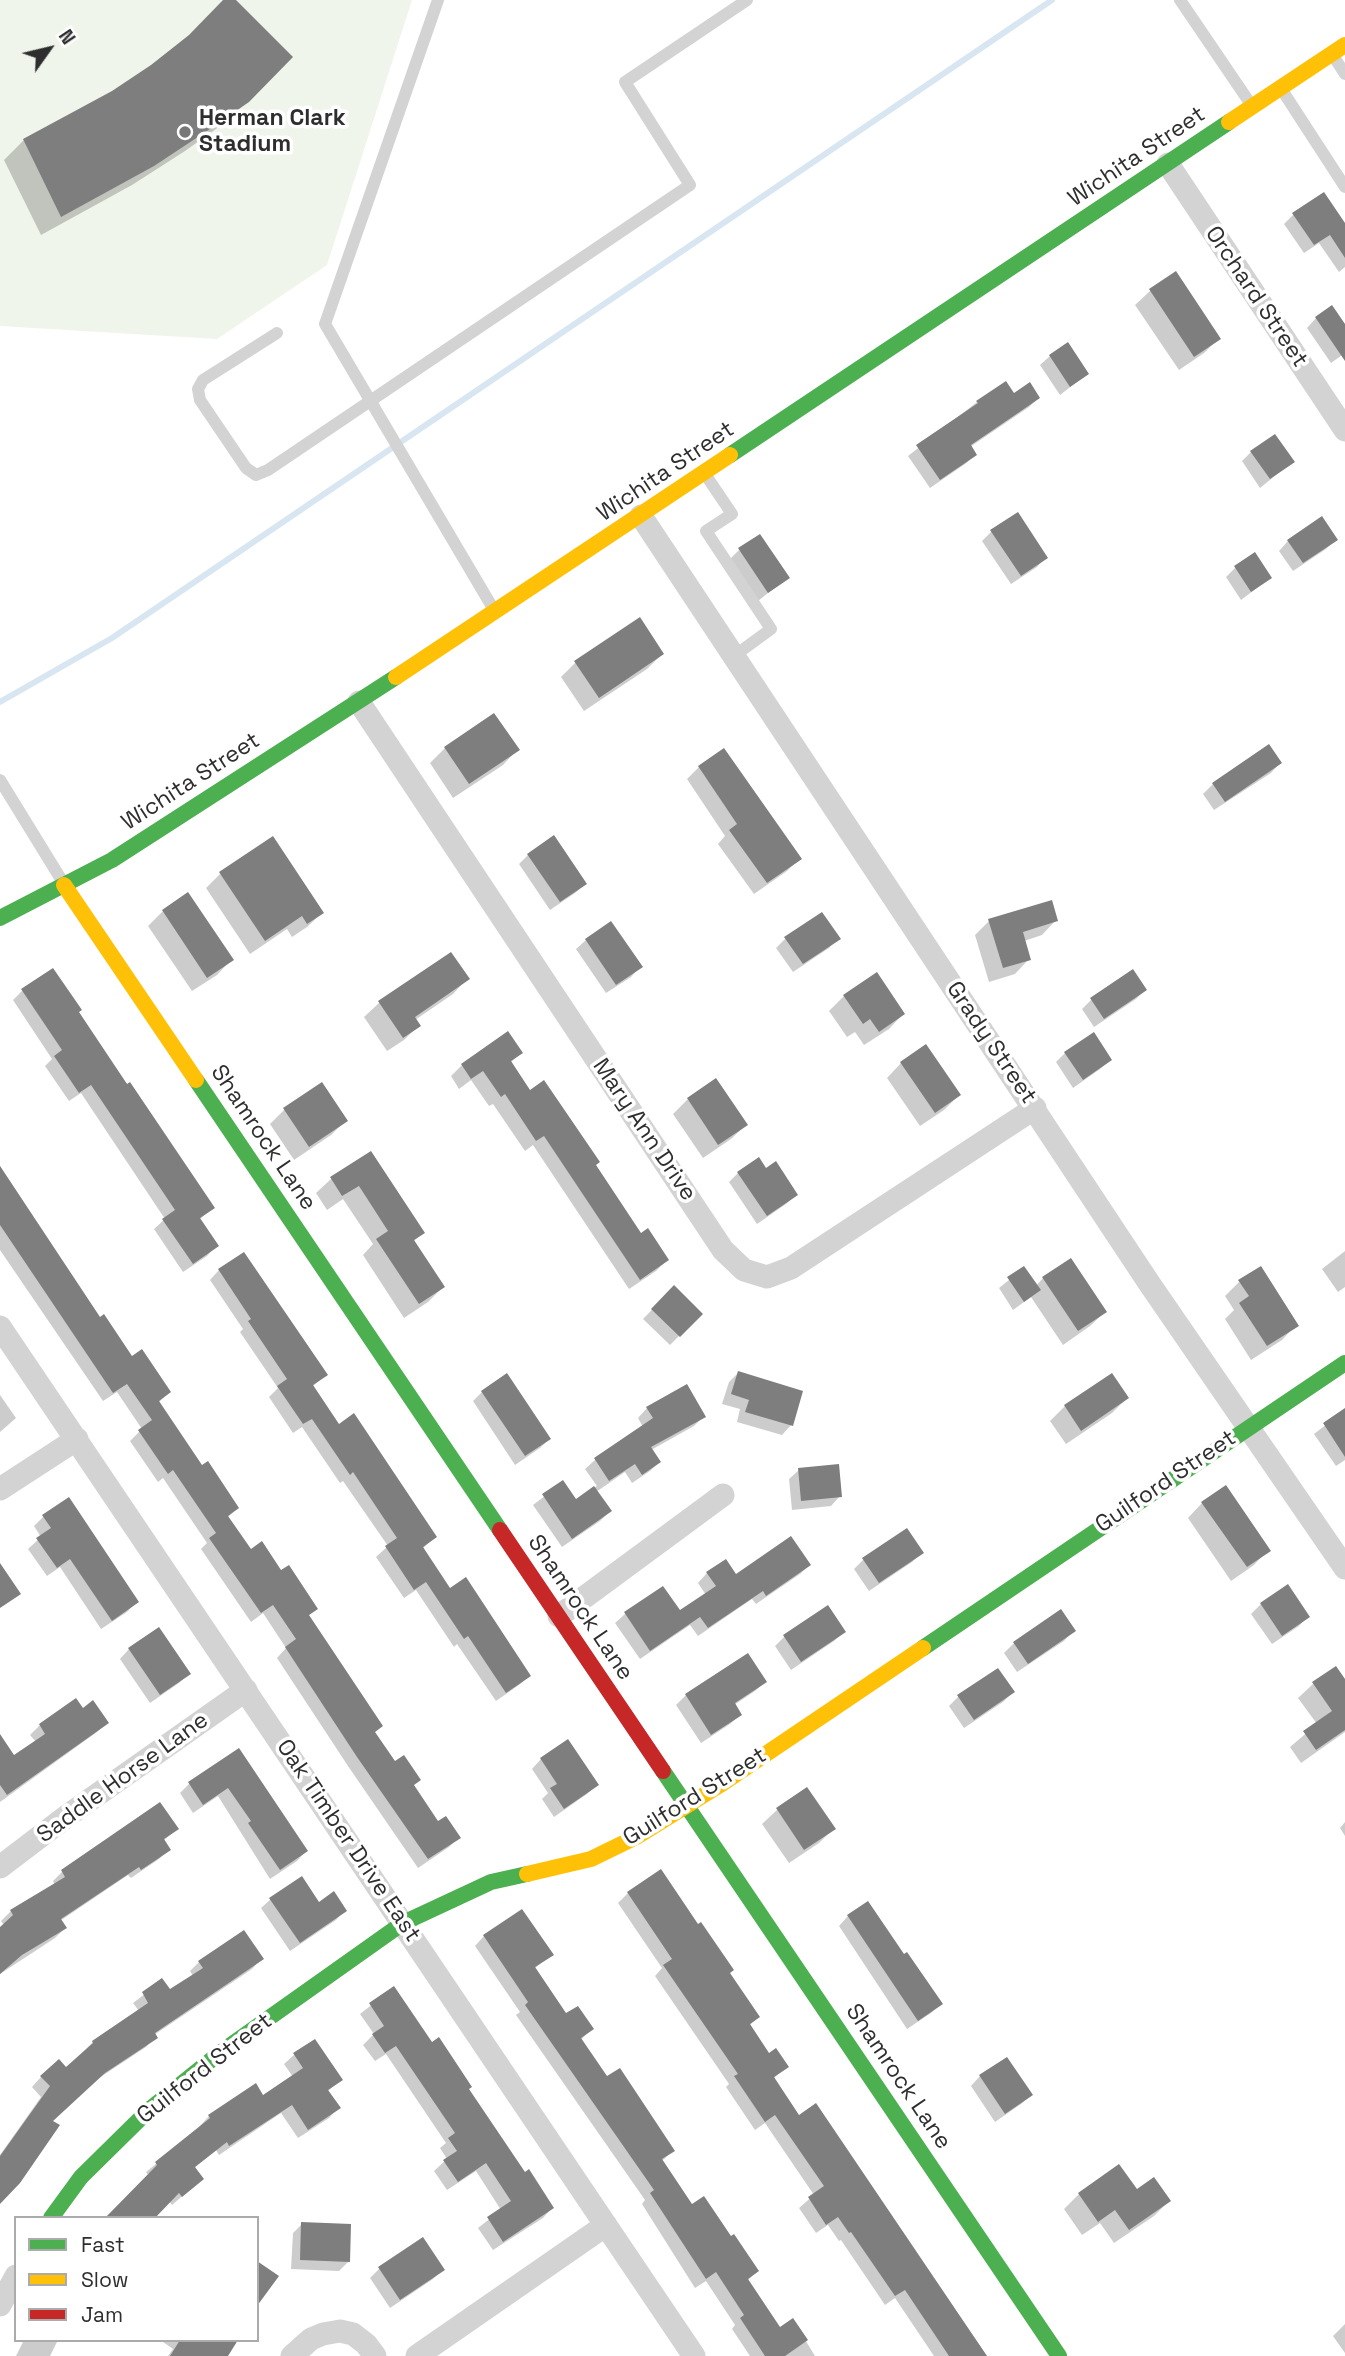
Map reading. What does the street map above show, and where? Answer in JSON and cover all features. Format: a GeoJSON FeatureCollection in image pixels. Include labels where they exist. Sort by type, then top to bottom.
{"type":"FeatureCollection","features":[{"type":"Feature","properties":{"kind":"street","name":"Wichita Street"},"geometry":{"type":"LineString","coordinates":[[0,918],[111,860],[359,702],[1339,49]]}},
{"type":"Feature","properties":{"kind":"street","name":"Orchard Street"},"geometry":{"type":"LineString","coordinates":[[1168,164],[1345,430]]}},
{"type":"Feature","properties":{"kind":"street","name":"Grady Street"},"geometry":{"type":"LineString","coordinates":[[641,516],[1149,1283],[1345,1568]]}},
{"type":"Feature","properties":{"kind":"street","name":"Mary Ann Drive"},"geometry":{"type":"LineString","coordinates":[[359,702],[723,1250],[744,1270],[767,1277],[791,1268],[1035,1108]]}},
{"type":"Feature","properties":{"kind":"street","name":"Shamrock Lane"},"geometry":{"type":"LineString","coordinates":[[64,885],[1059,2356]]}},
{"type":"Feature","properties":{"kind":"street","name":"Oak Timber Drive East"},"geometry":{"type":"LineString","coordinates":[[0,1327],[694,2356]]}},
{"type":"Feature","properties":{"kind":"street","name":"Guilford Street"},"geometry":{"type":"LineString","coordinates":[[53,2216],[82,2177],[150,2109],[221,2052],[403,1923],[491,1882],[591,1859],[638,1836],[1345,1363]]}},
{"type":"Feature","properties":{"kind":"street"},"geometry":{"type":"LineString","coordinates":[[0,1489],[76,1439]]}},
{"type":"Feature","properties":{"kind":"street"},"geometry":{"type":"LineString","coordinates":[[559,1616],[723,1495]]}},
{"type":"Feature","properties":{"kind":"street","name":"Saddle Horse Lane"},"geometry":{"type":"LineString","coordinates":[[0,1867],[67,1816],[246,1690]]}},
{"type":"Feature","properties":{"kind":"street"},"geometry":{"type":"LineString","coordinates":[[417,2356],[606,2225]]}},
{"type":"Feature","properties":{"kind":"street"},"geometry":{"type":"LineString","coordinates":[[0,2305],[14,2280]]}},
{"type":"Feature","properties":{"kind":"street"},"geometry":{"type":"LineString","coordinates":[[292,2356],[311,2339],[340,2331],[353,2334],[366,2344],[375,2356]]}},
{"type":"Feature","properties":{"kind":"lane"},"geometry":{"type":"LineString","coordinates":[[438,0],[325,324],[495,612]]}},
{"type":"Feature","properties":{"kind":"lane"},"geometry":{"type":"LineString","coordinates":[[277,332],[204,380],[198,389],[200,400],[246,468],[256,475],[268,470],[690,185],[625,82],[747,0]]}},
{"type":"Feature","properties":{"kind":"lane"},"geometry":{"type":"LineString","coordinates":[[1180,0],[1253,107]]}},
{"type":"Feature","properties":{"kind":"lane"},"geometry":{"type":"LineString","coordinates":[[1339,49],[1345,74]]}},
{"type":"Feature","properties":{"kind":"lane"},"geometry":{"type":"LineString","coordinates":[[1281,88],[1345,187]]}},
{"type":"Feature","properties":{"kind":"lane"},"geometry":{"type":"LineString","coordinates":[[704,473],[732,514],[706,531],[771,629],[734,656]]}},
{"type":"Feature","properties":{"kind":"lane"},"geometry":{"type":"LineString","coordinates":[[0,780],[64,885]]}},
{"type":"Feature","properties":{"kind":"shaded area","name":"Herman Clark Stadium"},"geometry":{"type":"Polygon","coordinates":[[[0,0],[412,0],[327,265],[217,339],[0,326],[0,0]]]}},
{"type":"Feature","properties":{"kind":"building"},"geometry":{"type":"Polygon","coordinates":[[[223,0],[236,0],[293,57],[249,102],[207,131],[154,166],[61,217],[23,139],[112,91],[151,65],[189,35],[223,0]]]}},
{"type":"Feature","properties":{"kind":"building"},"geometry":{"type":"Polygon","coordinates":[[[1324,192],[1345,223],[1345,258],[1330,235],[1314,245],[1292,213],[1324,192]]]}},
{"type":"Feature","properties":{"kind":"building"},"geometry":{"type":"Polygon","coordinates":[[[1176,271],[1221,339],[1194,357],[1149,289],[1176,271]]]}},
{"type":"Feature","properties":{"kind":"building"},"geometry":{"type":"Polygon","coordinates":[[[1332,305],[1345,324],[1345,361],[1315,317],[1332,305]]]}},
{"type":"Feature","properties":{"kind":"building"},"geometry":{"type":"Polygon","coordinates":[[[1068,342],[1089,374],[1070,387],[1049,355],[1068,342]]]}},
{"type":"Feature","properties":{"kind":"building"},"geometry":{"type":"Polygon","coordinates":[[[1006,381],[1014,393],[1030,382],[1040,398],[971,445],[977,455],[940,480],[916,445],[1006,381]]]}},
{"type":"Feature","properties":{"kind":"building"},"geometry":{"type":"Polygon","coordinates":[[[1275,434],[1295,462],[1270,479],[1250,451],[1275,434]]]}},
{"type":"Feature","properties":{"kind":"building"},"geometry":{"type":"Polygon","coordinates":[[[1018,512],[1048,558],[1021,576],[990,530],[1018,512]]]}},
{"type":"Feature","properties":{"kind":"building"},"geometry":{"type":"Polygon","coordinates":[[[1322,516],[1338,540],[1303,563],[1287,540],[1322,516]]]}},
{"type":"Feature","properties":{"kind":"building"},"geometry":{"type":"Polygon","coordinates":[[[760,534],[790,578],[768,593],[738,548],[760,534]]]}},
{"type":"Feature","properties":{"kind":"building"},"geometry":{"type":"Polygon","coordinates":[[[1255,552],[1272,578],[1251,592],[1234,566],[1255,552]]]}},
{"type":"Feature","properties":{"kind":"building"},"geometry":{"type":"Polygon","coordinates":[[[640,617],[664,654],[599,698],[574,661],[640,617]]]}},
{"type":"Feature","properties":{"kind":"building"},"geometry":{"type":"Polygon","coordinates":[[[494,713],[520,750],[469,784],[444,747],[494,713]]]}},
{"type":"Feature","properties":{"kind":"building"},"geometry":{"type":"Polygon","coordinates":[[[1269,744],[1282,763],[1225,802],[1212,783],[1269,744]]]}},
{"type":"Feature","properties":{"kind":"building"},"geometry":{"type":"Polygon","coordinates":[[[724,748],[802,859],[767,883],[729,830],[737,824],[698,766],[724,748]]]}},
{"type":"Feature","properties":{"kind":"building"},"geometry":{"type":"Polygon","coordinates":[[[554,835],[587,884],[560,902],[527,854],[554,835]]]}},
{"type":"Feature","properties":{"kind":"building"},"geometry":{"type":"Polygon","coordinates":[[[273,836],[324,913],[307,924],[302,916],[265,941],[219,872],[273,836]]]}},
{"type":"Feature","properties":{"kind":"building"},"geometry":{"type":"Polygon","coordinates":[[[188,892],[234,960],[207,978],[162,910],[188,892]]]}},
{"type":"Feature","properties":{"kind":"building"},"geometry":{"type":"Polygon","coordinates":[[[1052,900],[1058,921],[1023,932],[1031,960],[1003,968],[988,919],[1052,900]]]}},
{"type":"Feature","properties":{"kind":"building"},"geometry":{"type":"Polygon","coordinates":[[[822,912],[841,939],[803,964],[784,937],[822,912]]]}},
{"type":"Feature","properties":{"kind":"building"},"geometry":{"type":"Polygon","coordinates":[[[611,921],[643,967],[616,985],[585,939],[611,921]]]}},
{"type":"Feature","properties":{"kind":"building"},"geometry":{"type":"Polygon","coordinates":[[[451,952],[470,979],[415,1017],[421,1026],[403,1038],[378,1001],[451,952]]]}},
{"type":"Feature","properties":{"kind":"building"},"geometry":{"type":"Polygon","coordinates":[[[53,968],[127,1084],[130,1082],[215,1208],[200,1218],[219,1246],[193,1264],[162,1219],[175,1210],[91,1085],[79,1093],[54,1056],[62,1050],[21,989],[53,968]]]}},
{"type":"Feature","properties":{"kind":"building"},"geometry":{"type":"Polygon","coordinates":[[[1133,969],[1147,990],[1104,1019],[1090,998],[1133,969]]]}},
{"type":"Feature","properties":{"kind":"building"},"geometry":{"type":"Polygon","coordinates":[[[877,972],[905,1014],[879,1032],[870,1019],[863,1024],[843,995],[877,972]]]}},
{"type":"Feature","properties":{"kind":"building"},"geometry":{"type":"Polygon","coordinates":[[[508,1031],[523,1053],[511,1061],[530,1090],[544,1080],[600,1162],[596,1165],[641,1233],[648,1228],[669,1260],[640,1280],[544,1136],[536,1141],[505,1094],[501,1097],[483,1071],[471,1079],[461,1064],[508,1031]]]}},
{"type":"Feature","properties":{"kind":"building"},"geometry":{"type":"Polygon","coordinates":[[[1094,1032],[1112,1060],[1083,1080],[1064,1052],[1094,1032]]]}},
{"type":"Feature","properties":{"kind":"building"},"geometry":{"type":"Polygon","coordinates":[[[926,1044],[961,1095],[935,1113],[900,1062],[926,1044]]]}},
{"type":"Feature","properties":{"kind":"building"},"geometry":{"type":"Polygon","coordinates":[[[716,1078],[748,1125],[718,1145],[687,1098],[716,1078]]]}},
{"type":"Feature","properties":{"kind":"building"},"geometry":{"type":"Polygon","coordinates":[[[322,1082],[348,1121],[309,1147],[283,1108],[322,1082]]]}},
{"type":"Feature","properties":{"kind":"building"},"geometry":{"type":"Polygon","coordinates":[[[371,1151],[425,1233],[414,1240],[445,1287],[419,1304],[376,1239],[388,1231],[359,1186],[342,1196],[330,1177],[371,1151]]]}},
{"type":"Feature","properties":{"kind":"building"},"geometry":{"type":"Polygon","coordinates":[[[759,1157],[766,1168],[776,1161],[798,1195],[767,1216],[737,1172],[759,1157]]]}},
{"type":"Feature","properties":{"kind":"building"},"geometry":{"type":"Polygon","coordinates":[[[0,1166],[100,1317],[104,1314],[132,1356],[142,1349],[171,1392],[159,1401],[202,1465],[208,1461],[239,1508],[228,1516],[251,1549],[262,1541],[281,1570],[289,1565],[318,1609],[309,1615],[383,1726],[375,1732],[395,1761],[404,1755],[421,1780],[414,1785],[438,1821],[446,1816],[461,1838],[428,1859],[357,1757],[285,1647],[296,1639],[273,1605],[261,1613],[209,1538],[216,1533],[173,1470],[168,1474],[138,1430],[152,1420],[127,1384],[113,1393],[0,1225],[0,1166]]]}},
{"type":"Feature","properties":{"kind":"building"},"geometry":{"type":"Polygon","coordinates":[[[244,1252],[328,1375],[313,1385],[339,1424],[354,1413],[437,1537],[423,1547],[450,1588],[466,1577],[531,1676],[506,1693],[468,1636],[464,1639],[426,1582],[414,1590],[385,1546],[397,1538],[353,1472],[350,1475],[312,1419],[303,1424],[277,1386],[287,1379],[248,1321],[251,1319],[218,1269],[244,1252]]]}},
{"type":"Feature","properties":{"kind":"building"},"geometry":{"type":"Polygon","coordinates":[[[1071,1258],[1107,1312],[1078,1331],[1042,1277],[1071,1258]]]}},
{"type":"Feature","properties":{"kind":"building"},"geometry":{"type":"Polygon","coordinates":[[[1024,1266],[1041,1290],[1024,1302],[1007,1277],[1024,1266]]]}},
{"type":"Feature","properties":{"kind":"building"},"geometry":{"type":"Polygon","coordinates":[[[1261,1266],[1299,1326],[1267,1346],[1239,1303],[1249,1296],[1238,1280],[1261,1266]]]}},
{"type":"Feature","properties":{"kind":"building"},"geometry":{"type":"Polygon","coordinates":[[[674,1285],[703,1314],[680,1337],[651,1309],[674,1285]]]}},
{"type":"Feature","properties":{"kind":"building"},"geometry":{"type":"Polygon","coordinates":[[[738,1371],[803,1391],[793,1426],[745,1412],[749,1400],[731,1394],[738,1371]]]}},
{"type":"Feature","properties":{"kind":"building"},"geometry":{"type":"Polygon","coordinates":[[[507,1373],[551,1439],[525,1456],[481,1391],[507,1373]]]}},
{"type":"Feature","properties":{"kind":"building"},"geometry":{"type":"Polygon","coordinates":[[[1112,1373],[1129,1398],[1081,1431],[1064,1405],[1112,1373]]]}},
{"type":"Feature","properties":{"kind":"building"},"geometry":{"type":"Polygon","coordinates":[[[687,1384],[706,1417],[651,1447],[661,1462],[642,1475],[635,1464],[609,1481],[594,1458],[653,1418],[646,1407],[687,1384]]]}},
{"type":"Feature","properties":{"kind":"building"},"geometry":{"type":"Polygon","coordinates":[[[1345,1408],[1345,1457],[1323,1423],[1345,1408]]]}},
{"type":"Feature","properties":{"kind":"building"},"geometry":{"type":"Polygon","coordinates":[[[839,1464],[842,1497],[801,1501],[798,1468],[839,1464]]]}},
{"type":"Feature","properties":{"kind":"building"},"geometry":{"type":"Polygon","coordinates":[[[563,1480],[576,1499],[594,1486],[612,1511],[572,1539],[542,1494],[563,1480]]]}},
{"type":"Feature","properties":{"kind":"building"},"geometry":{"type":"Polygon","coordinates":[[[1226,1485],[1271,1551],[1247,1567],[1201,1502],[1226,1485]]]}},
{"type":"Feature","properties":{"kind":"building"},"geometry":{"type":"Polygon","coordinates":[[[69,1497],[139,1602],[112,1621],[70,1559],[57,1568],[36,1538],[51,1528],[42,1515],[69,1497]]]}},
{"type":"Feature","properties":{"kind":"building"},"geometry":{"type":"Polygon","coordinates":[[[907,1528],[924,1553],[879,1583],[862,1558],[907,1528]]]}},
{"type":"Feature","properties":{"kind":"building"},"geometry":{"type":"Polygon","coordinates":[[[791,1536],[811,1565],[766,1596],[763,1591],[708,1628],[700,1617],[650,1651],[624,1612],[663,1586],[680,1610],[716,1586],[706,1572],[726,1559],[736,1574],[791,1536]]]}},
{"type":"Feature","properties":{"kind":"building"},"geometry":{"type":"Polygon","coordinates":[[[0,1563],[21,1594],[0,1608],[0,1563]]]}},
{"type":"Feature","properties":{"kind":"building"},"geometry":{"type":"Polygon","coordinates":[[[1288,1584],[1310,1617],[1282,1636],[1260,1603],[1288,1584]]]}},
{"type":"Feature","properties":{"kind":"building"},"geometry":{"type":"Polygon","coordinates":[[[828,1605],[846,1632],[801,1662],[783,1635],[828,1605]]]}},
{"type":"Feature","properties":{"kind":"building"},"geometry":{"type":"Polygon","coordinates":[[[1061,1609],[1076,1631],[1028,1664],[1013,1642],[1061,1609]]]}},
{"type":"Feature","properties":{"kind":"building"},"geometry":{"type":"Polygon","coordinates":[[[159,1627],[191,1674],[160,1695],[128,1648],[159,1627]]]}},
{"type":"Feature","properties":{"kind":"building"},"geometry":{"type":"Polygon","coordinates":[[[748,1653],[767,1682],[735,1703],[742,1715],[711,1735],[685,1694],[748,1653]]]}},
{"type":"Feature","properties":{"kind":"building"},"geometry":{"type":"Polygon","coordinates":[[[1336,1666],[1345,1679],[1345,1730],[1316,1750],[1303,1731],[1332,1711],[1312,1682],[1336,1666]]]}},
{"type":"Feature","properties":{"kind":"building"},"geometry":{"type":"Polygon","coordinates":[[[998,1668],[1015,1692],[974,1720],[957,1695],[998,1668]]]}},
{"type":"Feature","properties":{"kind":"building"},"geometry":{"type":"Polygon","coordinates":[[[76,1698],[83,1708],[93,1700],[109,1723],[7,1795],[0,1785],[0,1734],[14,1755],[45,1734],[39,1724],[76,1698]]]}},
{"type":"Feature","properties":{"kind":"building"},"geometry":{"type":"Polygon","coordinates":[[[568,1739],[599,1785],[564,1809],[550,1788],[557,1784],[540,1758],[568,1739]]]}},
{"type":"Feature","properties":{"kind":"building"},"geometry":{"type":"Polygon","coordinates":[[[239,1748],[308,1851],[280,1870],[228,1788],[203,1805],[188,1782],[239,1748]]]}},
{"type":"Feature","properties":{"kind":"building"},"geometry":{"type":"Polygon","coordinates":[[[807,1787],[836,1829],[804,1850],[776,1808],[807,1787]]]}},
{"type":"Feature","properties":{"kind":"building"},"geometry":{"type":"Polygon","coordinates":[[[160,1802],[179,1829],[164,1839],[171,1850],[141,1870],[139,1867],[61,1919],[67,1928],[22,1955],[0,1974],[0,1927],[13,1915],[10,1910],[65,1877],[61,1870],[160,1802]]]}},
{"type":"Feature","properties":{"kind":"building"},"geometry":{"type":"Polygon","coordinates":[[[661,1869],[698,1924],[701,1922],[734,1970],[730,1973],[760,2017],[750,2024],[769,2053],[776,2048],[789,2067],[774,2077],[799,2115],[816,2103],[987,2356],[949,2356],[905,2290],[895,2296],[838,2217],[826,2225],[808,2197],[824,2186],[775,2115],[765,2122],[734,2076],[738,2074],[663,1965],[672,1959],[627,1892],[661,1869]]]}},
{"type":"Feature","properties":{"kind":"building"},"geometry":{"type":"Polygon","coordinates":[[[302,1876],[319,1902],[334,1891],[347,1911],[300,1943],[269,1898],[302,1876]]]}},
{"type":"Feature","properties":{"kind":"building"},"geometry":{"type":"Polygon","coordinates":[[[868,1901],[943,2004],[918,2021],[847,1915],[868,1901]]]}},
{"type":"Feature","properties":{"kind":"building"},"geometry":{"type":"Polygon","coordinates":[[[522,1909],[554,1955],[535,1967],[566,2013],[578,2006],[594,2029],[581,2038],[607,2076],[620,2068],[675,2151],[662,2159],[692,2204],[704,2196],[731,2236],[734,2234],[759,2271],[748,2279],[780,2327],[793,2318],[808,2340],[785,2356],[765,2356],[740,2318],[744,2315],[716,2272],[706,2279],[650,2193],[654,2190],[525,2005],[528,2002],[483,1935],[522,1909]]]}},
{"type":"Feature","properties":{"kind":"building"},"geometry":{"type":"Polygon","coordinates":[[[244,1930],[264,1959],[155,2033],[158,2038],[105,2073],[53,2121],[60,2125],[20,2183],[0,2204],[0,2156],[50,2086],[40,2076],[59,2059],[66,2067],[93,2043],[92,2041],[148,2003],[142,1992],[162,1978],[170,1989],[203,1968],[198,1961],[244,1930]]]}},
{"type":"Feature","properties":{"kind":"building"},"geometry":{"type":"Polygon","coordinates":[[[394,1986],[432,2042],[439,2037],[472,2087],[469,2089],[525,2172],[529,2169],[554,2208],[503,2242],[487,2217],[511,2201],[486,2163],[458,2182],[443,2160],[457,2151],[448,2138],[455,2133],[396,2046],[385,2053],[372,2034],[384,2026],[369,2003],[394,1986]]]}},
{"type":"Feature","properties":{"kind":"building"},"geometry":{"type":"Polygon","coordinates":[[[315,2039],[343,2080],[328,2090],[341,2108],[308,2130],[292,2105],[229,2146],[227,2142],[195,2167],[204,2179],[182,2197],[179,2193],[157,2216],[107,2216],[157,2165],[155,2162],[210,2118],[208,2115],[256,2083],[263,2095],[303,2068],[293,2053],[315,2039]]]}},
{"type":"Feature","properties":{"kind":"building"},"geometry":{"type":"Polygon","coordinates":[[[1007,2057],[1033,2095],[1005,2114],[979,2075],[1007,2057]]]}},
{"type":"Feature","properties":{"kind":"building"},"geometry":{"type":"Polygon","coordinates":[[[1119,2164],[1137,2189],[1154,2177],[1171,2201],[1129,2230],[1115,2210],[1098,2222],[1078,2193],[1119,2164]]]}},
{"type":"Feature","properties":{"kind":"building"},"geometry":{"type":"Polygon","coordinates":[[[301,2222],[351,2224],[350,2262],[300,2260],[301,2222]]]}},
{"type":"Feature","properties":{"kind":"building"},"geometry":{"type":"Polygon","coordinates":[[[423,2237],[445,2270],[400,2300],[378,2267],[423,2237]]]}},
{"type":"Feature","properties":{"kind":"building"},"geometry":{"type":"Polygon","coordinates":[[[259,2262],[279,2276],[259,2303],[259,2262]]]}},
{"type":"Feature","properties":{"kind":"building"},"geometry":{"type":"Polygon","coordinates":[[[179,2342],[237,2342],[228,2356],[170,2356],[179,2342]]]}},
{"type":"Feature","properties":{"kind":"waterway"},"geometry":{"type":"LineString","coordinates":[[0,702],[112,638],[1052,0]]}},
{"type":"Feature","properties":{"kind":"traffic: fast"},"geometry":{"type":"LineString","coordinates":[[730,455],[1229,122]]}},
{"type":"Feature","properties":{"kind":"traffic: fast"},"geometry":{"type":"LineString","coordinates":[[0,918],[112,860],[396,677]]}},
{"type":"Feature","properties":{"kind":"traffic: fast"},"geometry":{"type":"LineString","coordinates":[[196,1080],[500,1530]]}},
{"type":"Feature","properties":{"kind":"traffic: fast"},"geometry":{"type":"LineString","coordinates":[[923,1648],[1345,1363]]}},
{"type":"Feature","properties":{"kind":"traffic: fast"},"geometry":{"type":"LineString","coordinates":[[663,1771],[1059,2356]]}},
{"type":"Feature","properties":{"kind":"traffic: fast"},"geometry":{"type":"LineString","coordinates":[[52,2216],[81,2177],[150,2109],[221,2052],[403,1923],[491,1882],[527,1874]]}},
{"type":"Feature","properties":{"kind":"traffic: slow"},"geometry":{"type":"LineString","coordinates":[[1229,122],[1345,45]]}},
{"type":"Feature","properties":{"kind":"traffic: slow"},"geometry":{"type":"LineString","coordinates":[[396,677],[730,455]]}},
{"type":"Feature","properties":{"kind":"traffic: slow"},"geometry":{"type":"LineString","coordinates":[[64,885],[196,1080]]}},
{"type":"Feature","properties":{"kind":"traffic: slow"},"geometry":{"type":"LineString","coordinates":[[527,1874],[591,1859],[638,1836],[720,1785],[923,1648]]}},
{"type":"Feature","properties":{"kind":"traffic: jam"},"geometry":{"type":"LineString","coordinates":[[500,1530],[663,1771]]}},
{"type":"Feature","properties":{"kind":"place","name":"Herman Clark Stadium"},"geometry":{"type":"Point","coordinates":[185,132]}}]}
